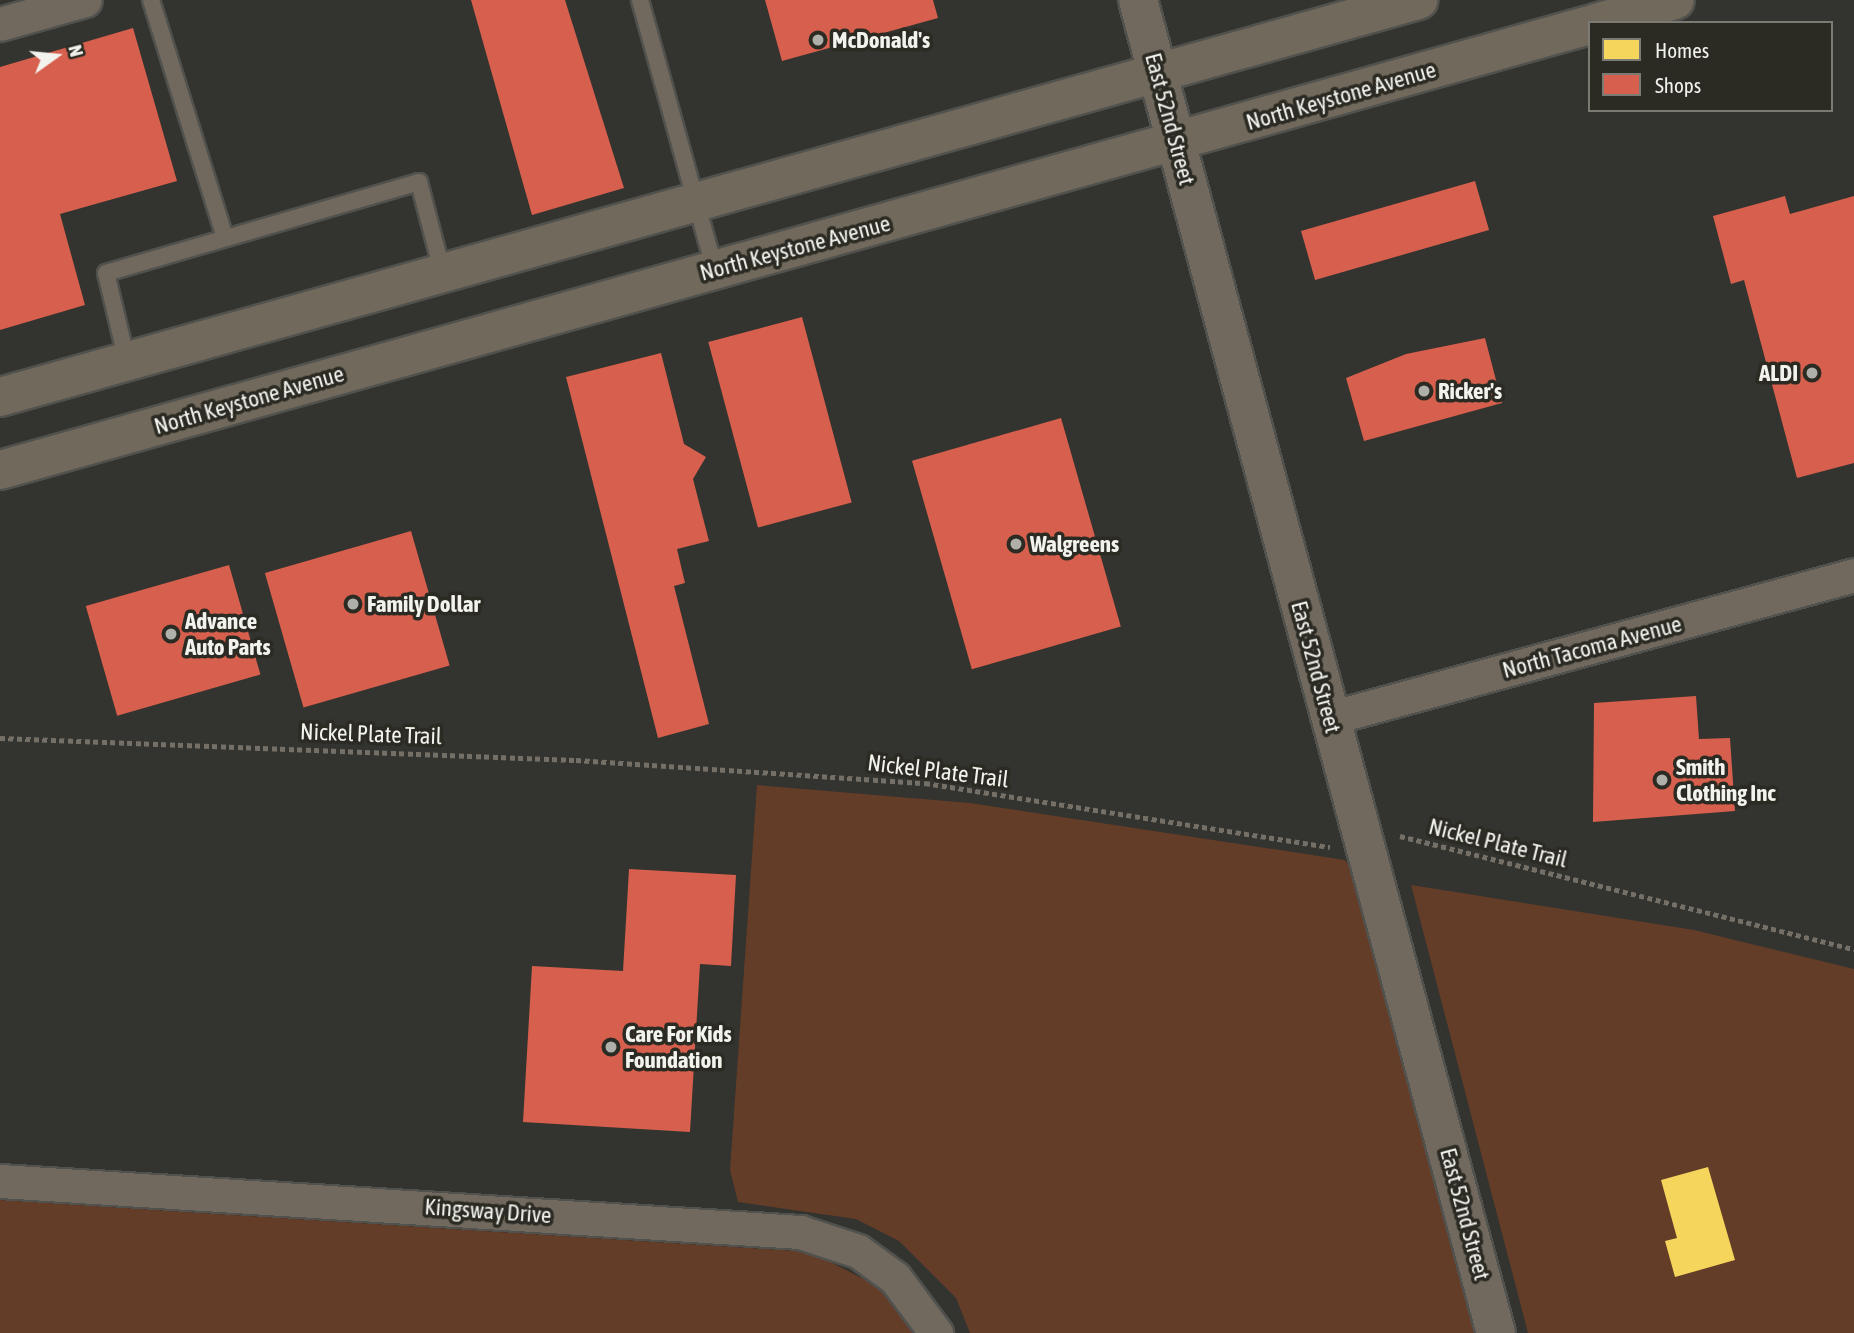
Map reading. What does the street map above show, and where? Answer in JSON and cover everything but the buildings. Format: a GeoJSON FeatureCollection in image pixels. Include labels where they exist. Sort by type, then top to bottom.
{"type":"FeatureCollection","features":[{"type":"Feature","properties":{"kind":"main road"},"geometry":{"type":"LineString","coordinates":[[0,397],[1418,0]]}},
{"type":"Feature","properties":{"kind":"main road"},"geometry":{"type":"LineString","coordinates":[[1603,21],[1675,0]]}},
{"type":"Feature","properties":{"kind":"main road","name":"North Keystone Avenue"},"geometry":{"type":"LineString","coordinates":[[0,470],[1177,143],[1588,25]]}},
{"type":"Feature","properties":{"kind":"street"},"geometry":{"type":"LineString","coordinates":[[0,24],[85,0]]}},
{"type":"Feature","properties":{"kind":"street","name":"East 52nd Street"},"geometry":{"type":"LineString","coordinates":[[1138,0],[1496,1333]]}},
{"type":"Feature","properties":{"kind":"street","name":"North Tacoma Avenue"},"geometry":{"type":"LineString","coordinates":[[1330,718],[1853,579]]}},
{"type":"Feature","properties":{"kind":"street","name":"Kingsway Drive"},"geometry":{"type":"LineString","coordinates":[[0,1181],[800,1231],[844,1244],[887,1271],[936,1333]]}},
{"type":"Feature","properties":{"kind":"lane"},"geometry":{"type":"LineString","coordinates":[[151,0],[225,238]]}},
{"type":"Feature","properties":{"kind":"lane"},"geometry":{"type":"LineString","coordinates":[[640,0],[715,271]]}},
{"type":"Feature","properties":{"kind":"lane"},"geometry":{"type":"LineString","coordinates":[[654,52],[670,47]]}},
{"type":"Feature","properties":{"kind":"lane"},"geometry":{"type":"LineString","coordinates":[[127,362],[106,273],[419,182],[443,274]]}},
{"type":"Feature","properties":{"kind":"path","name":"Nickel Plate Trail"},"geometry":{"type":"LineString","coordinates":[[0,738],[576,760],[925,783],[1332,847],[1386,833],[1854,949]]}},
{"type":"Feature","properties":{"kind":"shaded area"},"geometry":{"type":"Polygon","coordinates":[[[757,785],[970,803],[1345,860],[1357,878],[1480,1333],[970,1333],[956,1298],[899,1241],[856,1219],[738,1202],[730,1170],[757,785]]]}},
{"type":"Feature","properties":{"kind":"shaded area"},"geometry":{"type":"Polygon","coordinates":[[[1411,885],[1694,930],[1854,969],[1854,1333],[1528,1333],[1411,885]]]}},
{"type":"Feature","properties":{"kind":"shaded area"},"geometry":{"type":"Polygon","coordinates":[[[0,1200],[811,1252],[883,1289],[916,1333],[0,1333],[0,1200]]]}},
{"type":"Feature","properties":{"kind":"place","name":"McDonald's"},"geometry":{"type":"Point","coordinates":[818,40]}},
{"type":"Feature","properties":{"kind":"place","name":"ALDI"},"geometry":{"type":"Point","coordinates":[1812,373]}},
{"type":"Feature","properties":{"kind":"place","name":"Ricker's"},"geometry":{"type":"Point","coordinates":[1424,391]}},
{"type":"Feature","properties":{"kind":"place","name":"Walgreens"},"geometry":{"type":"Point","coordinates":[1016,544]}},
{"type":"Feature","properties":{"kind":"place","name":"Family Dollar"},"geometry":{"type":"Point","coordinates":[353,604]}},
{"type":"Feature","properties":{"kind":"place","name":"Advance Auto Parts"},"geometry":{"type":"Point","coordinates":[171,634]}},
{"type":"Feature","properties":{"kind":"place","name":"Smith Clothing Inc"},"geometry":{"type":"Point","coordinates":[1662,780]}},
{"type":"Feature","properties":{"kind":"place","name":"Care For Kids Foundation"},"geometry":{"type":"Point","coordinates":[611,1047]}}]}
